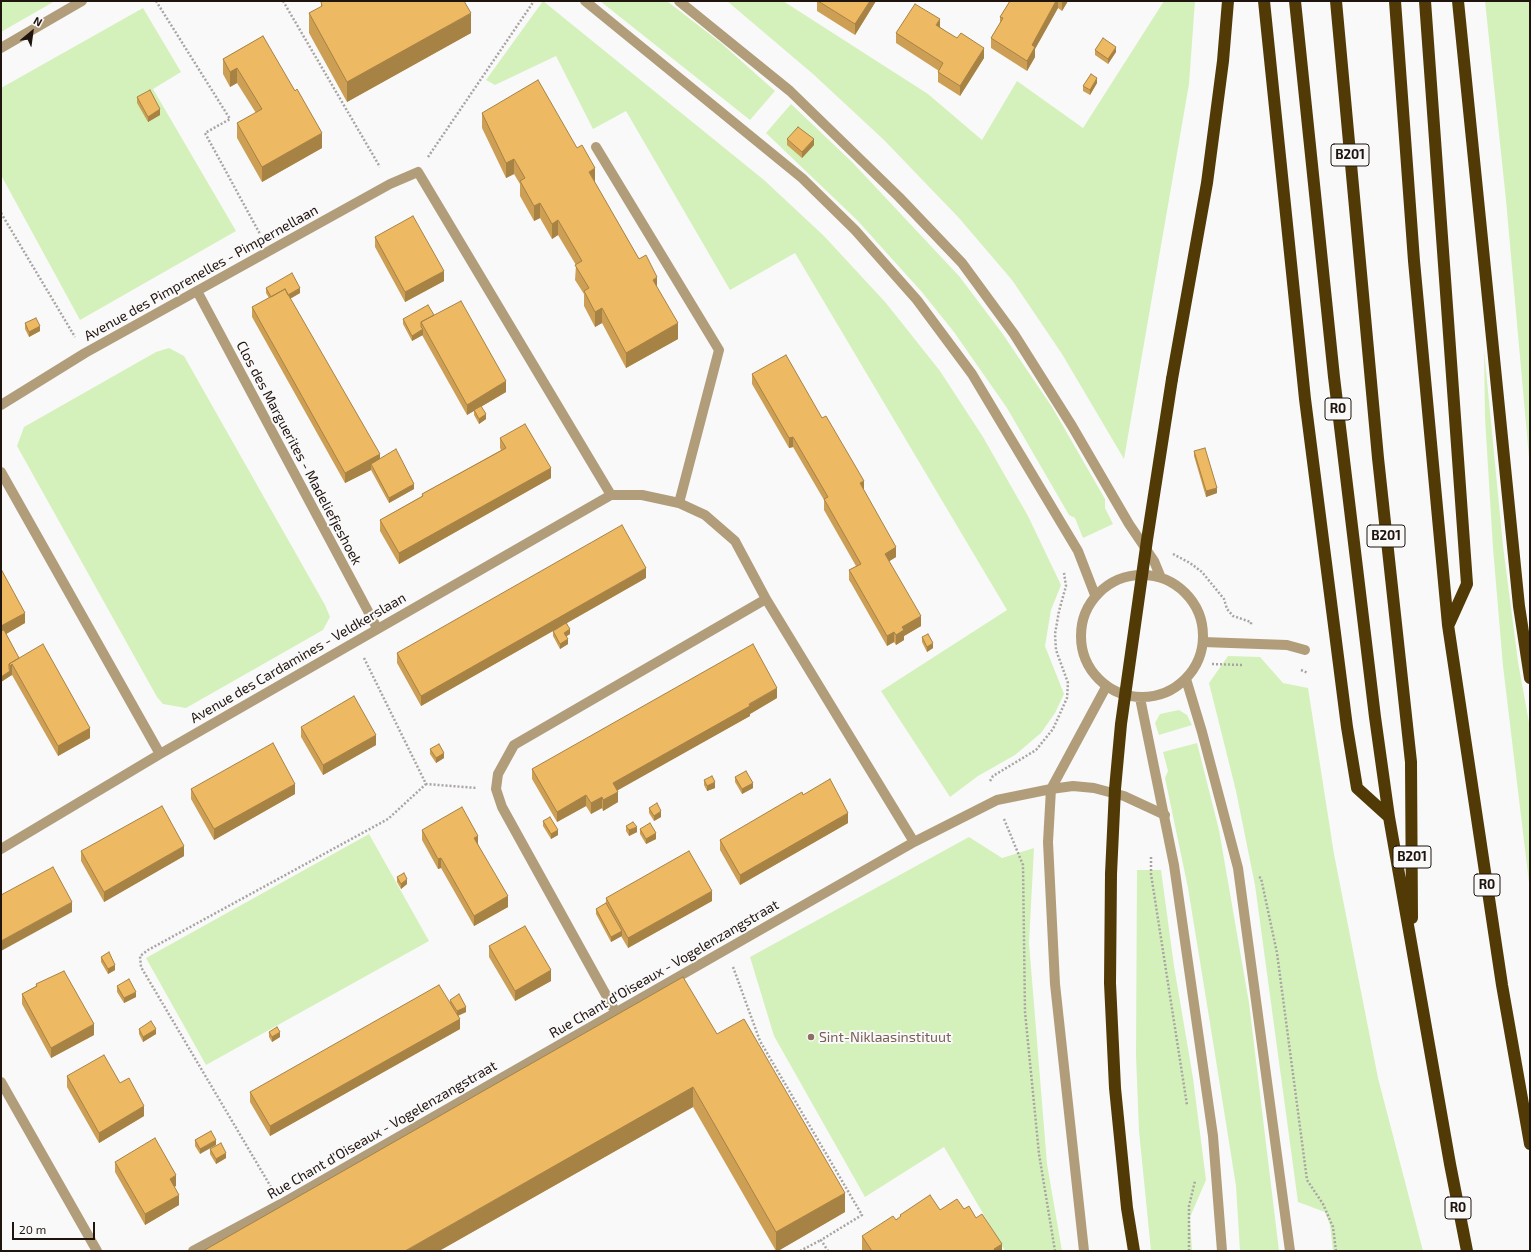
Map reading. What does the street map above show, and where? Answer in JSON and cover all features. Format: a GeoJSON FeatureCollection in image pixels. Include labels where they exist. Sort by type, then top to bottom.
{"type":"FeatureCollection","features":[{"type":"Feature","properties":{"kind":"highway"},"geometry":{"type":"LineString","coordinates":[[1134,1251],[1127,1208],[1119,1124],[1110,982],[1111,874],[1115,789],[1122,724],[1147,540],[1172,379],[1207,183],[1223,61],[1228,1]]}},
{"type":"Feature","properties":{"kind":"highway"},"geometry":{"type":"LineString","coordinates":[[1264,1],[1305,399],[1347,727],[1357,788],[1389,817]]}},
{"type":"Feature","properties":{"kind":"highway","name":"R0"},"geometry":{"type":"LineString","coordinates":[[1295,1],[1334,377],[1389,817],[1467,1251]]}},
{"type":"Feature","properties":{"kind":"highway","name":"B201"},"geometry":{"type":"LineString","coordinates":[[1336,1],[1378,458],[1411,762],[1413,953]]}},
{"type":"Feature","properties":{"kind":"highway","name":"R0"},"geometry":{"type":"LineString","coordinates":[[1395,1],[1414,261],[1448,625],[1502,985],[1530,1144]]}},
{"type":"Feature","properties":{"kind":"highway"},"geometry":{"type":"LineString","coordinates":[[1425,1],[1467,584],[1448,625]]}},
{"type":"Feature","properties":{"kind":"highway"},"geometry":{"type":"LineString","coordinates":[[1458,1],[1519,606],[1530,678]]}},
{"type":"Feature","properties":{"kind":"street"},"geometry":{"type":"LineString","coordinates":[[1,48],[82,1]]}},
{"type":"Feature","properties":{"kind":"street"},"geometry":{"type":"LineString","coordinates":[[585,1],[802,178],[855,230],[917,300],[972,374],[1078,551],[1095,595]]}},
{"type":"Feature","properties":{"kind":"street"},"geometry":{"type":"LineString","coordinates":[[678,1],[790,91],[899,196],[962,263],[1014,334],[1154,561],[1161,578]]}},
{"type":"Feature","properties":{"kind":"street"},"geometry":{"type":"LineString","coordinates":[[596,147],[719,350],[679,504]]}},
{"type":"Feature","properties":{"kind":"street"},"geometry":{"type":"LineString","coordinates":[[418,172],[611,495],[642,494],[679,504],[705,515],[735,541],[766,599],[914,842]]}},
{"type":"Feature","properties":{"kind":"street","name":"Avenue des Pimprenelles - Pimpernellaan"},"geometry":{"type":"LineString","coordinates":[[1,405],[84,353],[390,184],[418,172]]}},
{"type":"Feature","properties":{"kind":"street","name":"Clos des Marguerites - Madeliefjeshoek"},"geometry":{"type":"LineString","coordinates":[[197,291],[377,628]]}},
{"type":"Feature","properties":{"kind":"street"},"geometry":{"type":"LineString","coordinates":[[1,472],[160,754]]}},
{"type":"Feature","properties":{"kind":"street","name":"Avenue des Cardamines - Veldkerslaan"},"geometry":{"type":"LineString","coordinates":[[1,849],[160,754],[356,642],[377,628],[611,495]]}},
{"type":"Feature","properties":{"kind":"street"},"geometry":{"type":"LineString","coordinates":[[1138,575],[1161,578],[1180,587],[1194,603],[1202,622],[1203,642],[1198,662],[1186,679],[1173,690],[1157,696],[1140,698],[1122,695],[1106,687],[1092,672],[1083,654],[1080,633],[1084,613],[1095,595],[1115,581],[1138,575]]}},
{"type":"Feature","properties":{"kind":"street"},"geometry":{"type":"LineString","coordinates":[[616,1013],[502,806],[496,789],[498,774],[514,745],[766,599]]}},
{"type":"Feature","properties":{"kind":"street"},"geometry":{"type":"LineString","coordinates":[[1203,642],[1287,645],[1304,650]]}},
{"type":"Feature","properties":{"kind":"street"},"geometry":{"type":"LineString","coordinates":[[1186,679],[1202,732],[1238,868],[1290,1251]]}},
{"type":"Feature","properties":{"kind":"street"},"geometry":{"type":"LineString","coordinates":[[1084,1251],[1055,984],[1048,842],[1051,789],[1106,687]]}},
{"type":"Feature","properties":{"kind":"street"},"geometry":{"type":"LineString","coordinates":[[1140,698],[1165,815],[1174,866],[1213,1136],[1222,1251]]}},
{"type":"Feature","properties":{"kind":"street","name":"Rue Chant d'Oiseaux - Vogelenzangstraat"},"geometry":{"type":"LineString","coordinates":[[193,1251],[281,1204],[914,842],[997,800],[1073,786],[1094,788],[1124,796],[1165,815]]}},
{"type":"Feature","properties":{"kind":"street"},"geometry":{"type":"LineString","coordinates":[[1,1082],[97,1251]]}},
{"type":"Feature","properties":{"kind":"path"},"geometry":{"type":"LineString","coordinates":[[156,1],[230,119],[205,133],[269,251]]}},
{"type":"Feature","properties":{"kind":"path"},"geometry":{"type":"LineString","coordinates":[[283,1],[390,184]]}},
{"type":"Feature","properties":{"kind":"path"},"geometry":{"type":"LineString","coordinates":[[418,172],[534,1]]}},
{"type":"Feature","properties":{"kind":"path"},"geometry":{"type":"LineString","coordinates":[[1,213],[84,353]]}},
{"type":"Feature","properties":{"kind":"path"},"geometry":{"type":"LineString","coordinates":[[1169,552],[1190,563],[1202,572],[1224,599],[1227,609],[1233,616],[1251,622],[1250,643]]}},
{"type":"Feature","properties":{"kind":"path"},"geometry":{"type":"LineString","coordinates":[[1054,1251],[1039,1154],[1025,1012],[1023,865],[989,783],[993,776],[1036,750],[1053,729],[1067,698],[1068,683],[1056,650],[1055,634],[1059,611],[1066,586],[1062,567]]}},
{"type":"Feature","properties":{"kind":"path"},"geometry":{"type":"LineString","coordinates":[[356,642],[426,784]]}},
{"type":"Feature","properties":{"kind":"path"},"geometry":{"type":"LineString","coordinates":[[281,1204],[141,967],[140,956],[148,950],[388,819],[426,784],[496,789]]}},
{"type":"Feature","properties":{"kind":"path"},"geometry":{"type":"LineString","coordinates":[[1151,856],[1151,874],[1187,1109]]}},
{"type":"Feature","properties":{"kind":"path"},"geometry":{"type":"LineString","coordinates":[[1238,868],[1261,878],[1277,953],[1307,1180],[1323,1204],[1333,1227],[1336,1251]]}},
{"type":"Feature","properties":{"kind":"path"},"geometry":{"type":"LineString","coordinates":[[724,951],[735,970],[760,1041],[862,1215],[800,1251]]}},
{"type":"Feature","properties":{"kind":"path"},"geometry":{"type":"LineString","coordinates":[[1189,1251],[1189,1206],[1196,1176]]}},
{"type":"Feature","properties":{"kind":"path"},"geometry":{"type":"LineString","coordinates":[[821,1240],[828,1251]]}},
{"type":"Feature","properties":{"kind":"green space"},"geometry":{"type":"Polygon","coordinates":[[[1,1],[55,1],[1,32],[1,1]]]}},
{"type":"Feature","properties":{"kind":"green space"},"geometry":{"type":"Polygon","coordinates":[[[543,1],[764,180],[824,236],[886,303],[940,371],[983,437],[1028,516],[1061,585],[1051,610],[1045,646],[1064,694],[1055,713],[1041,733],[1015,755],[978,776],[950,797],[881,691],[1007,610],[795,253],[730,290],[626,111],[593,129],[556,56],[495,85],[486,80],[543,1]]]}},
{"type":"Feature","properties":{"kind":"green space"},"geometry":{"type":"Polygon","coordinates":[[[600,1],[667,1],[721,43],[775,91],[750,120],[600,1]]]}},
{"type":"Feature","properties":{"kind":"green space"},"geometry":{"type":"Polygon","coordinates":[[[727,1],[783,1],[928,94],[982,140],[1017,81],[1083,128],[1164,1],[1195,1],[1189,84],[1124,459],[1062,354],[1012,280],[959,218],[884,140],[813,74],[727,1]]]}},
{"type":"Feature","properties":{"kind":"green space"},"geometry":{"type":"Polygon","coordinates":[[[1485,1],[1530,1],[1530,469],[1506,200],[1485,1]]]}},
{"type":"Feature","properties":{"kind":"green space"},"geometry":{"type":"Polygon","coordinates":[[[143,8],[181,72],[153,89],[236,231],[80,320],[1,175],[1,88],[143,8]]]}},
{"type":"Feature","properties":{"kind":"green space"},"geometry":{"type":"Polygon","coordinates":[[[791,104],[852,162],[959,276],[1002,333],[1052,407],[1105,499],[1105,508],[1113,524],[1083,538],[1075,518],[1069,515],[1007,408],[954,332],[921,291],[857,220],[766,133],[791,104]]]}},
{"type":"Feature","properties":{"kind":"green space"},"geometry":{"type":"Polygon","coordinates":[[[169,348],[184,356],[325,605],[330,617],[323,630],[186,708],[163,704],[157,697],[17,446],[24,427],[156,352],[169,348]]]}},
{"type":"Feature","properties":{"kind":"green space"},"geometry":{"type":"Polygon","coordinates":[[[1484,350],[1503,546],[1518,662],[1530,728],[1530,891],[1503,666],[1493,548],[1485,418],[1484,350]]]}},
{"type":"Feature","properties":{"kind":"green space"},"geometry":{"type":"Polygon","coordinates":[[[1228,656],[1260,657],[1283,683],[1308,688],[1334,854],[1378,1078],[1423,1251],[1333,1251],[1330,1225],[1325,1212],[1298,1202],[1255,885],[1236,791],[1209,683],[1228,656]]]}},
{"type":"Feature","properties":{"kind":"green space"},"geometry":{"type":"Polygon","coordinates":[[[1179,710],[1187,715],[1192,725],[1159,735],[1155,723],[1160,714],[1179,710]]]}},
{"type":"Feature","properties":{"kind":"green space"},"geometry":{"type":"Polygon","coordinates":[[[1197,743],[1219,830],[1249,1003],[1279,1251],[1240,1251],[1236,1186],[1188,888],[1165,778],[1168,771],[1163,752],[1197,743]]]}},
{"type":"Feature","properties":{"kind":"green space"},"geometry":{"type":"Polygon","coordinates":[[[369,834],[429,941],[206,1065],[146,958],[369,834]]]}},
{"type":"Feature","properties":{"kind":"green space"},"geometry":{"type":"Polygon","coordinates":[[[969,837],[1002,858],[1034,848],[1029,943],[1047,1164],[1062,1251],[1005,1251],[944,1147],[865,1197],[774,1036],[750,957],[969,837]]]}},
{"type":"Feature","properties":{"kind":"green space"},"geometry":{"type":"Polygon","coordinates":[[[1137,870],[1161,870],[1174,966],[1193,1078],[1206,1180],[1190,1217],[1192,1251],[1151,1251],[1139,1131],[1136,1055],[1137,870]]]}},
{"type":"Feature","properties":{"kind":"building"},"geometry":{"type":"Polygon","coordinates":[[[322,1],[464,1],[471,13],[347,82],[309,13],[322,6],[322,1]]]}},
{"type":"Feature","properties":{"kind":"building"},"geometry":{"type":"Polygon","coordinates":[[[818,1],[870,1],[855,24],[818,1]]]}},
{"type":"Feature","properties":{"kind":"building"},"geometry":{"type":"Polygon","coordinates":[[[1010,1],[1056,1],[1032,45],[1035,47],[1027,61],[991,38],[1003,18],[1000,17],[1010,1]]]}},
{"type":"Feature","properties":{"kind":"building"},"geometry":{"type":"Polygon","coordinates":[[[915,4],[940,19],[936,25],[957,38],[961,33],[984,48],[960,86],[938,72],[943,63],[896,33],[915,4]]]}},
{"type":"Feature","properties":{"kind":"building"},"geometry":{"type":"Polygon","coordinates":[[[263,36],[295,91],[297,89],[322,133],[262,167],[237,123],[262,109],[237,68],[230,72],[223,59],[263,36]]]}},
{"type":"Feature","properties":{"kind":"building"},"geometry":{"type":"Polygon","coordinates":[[[1103,38],[1116,47],[1108,59],[1095,50],[1103,38]]]}},
{"type":"Feature","properties":{"kind":"building"},"geometry":{"type":"Polygon","coordinates":[[[1091,74],[1097,78],[1090,90],[1083,86],[1091,74]]]}},
{"type":"Feature","properties":{"kind":"building"},"geometry":{"type":"Polygon","coordinates":[[[538,80],[577,148],[582,145],[595,168],[589,172],[639,259],[646,255],[657,277],[653,280],[678,323],[626,353],[602,308],[595,312],[584,291],[589,288],[575,265],[582,261],[558,220],[552,224],[540,203],[534,206],[520,181],[525,178],[514,159],[506,163],[482,113],[538,80]]]}},
{"type":"Feature","properties":{"kind":"building"},"geometry":{"type":"Polygon","coordinates":[[[150,90],[160,109],[148,117],[137,97],[150,90]]]}},
{"type":"Feature","properties":{"kind":"building"},"geometry":{"type":"Polygon","coordinates":[[[798,127],[814,139],[802,152],[787,139],[798,127]]]}},
{"type":"Feature","properties":{"kind":"building"},"geometry":{"type":"Polygon","coordinates":[[[413,216],[444,271],[405,292],[375,237],[413,216]]]}},
{"type":"Feature","properties":{"kind":"building"},"geometry":{"type":"Polygon","coordinates":[[[292,273],[300,288],[288,295],[285,289],[271,297],[266,288],[292,273]]]}},
{"type":"Feature","properties":{"kind":"building"},"geometry":{"type":"Polygon","coordinates":[[[285,289],[380,454],[345,473],[252,307],[285,289]]]}},
{"type":"Feature","properties":{"kind":"building"},"geometry":{"type":"Polygon","coordinates":[[[461,301],[506,381],[467,405],[421,322],[461,301]]]}},
{"type":"Feature","properties":{"kind":"building"},"geometry":{"type":"Polygon","coordinates":[[[428,305],[434,315],[421,322],[421,327],[423,329],[412,336],[403,319],[428,305]]]}},
{"type":"Feature","properties":{"kind":"building"},"geometry":{"type":"Polygon","coordinates":[[[36,318],[40,326],[29,332],[25,323],[36,318]]]}},
{"type":"Feature","properties":{"kind":"building"},"geometry":{"type":"Polygon","coordinates":[[[786,355],[822,418],[826,416],[864,481],[860,483],[896,547],[885,554],[921,616],[902,627],[904,630],[896,635],[894,632],[887,636],[849,570],[861,564],[824,499],[828,497],[793,437],[789,438],[752,374],[786,355]]]}},
{"type":"Feature","properties":{"kind":"building"},"geometry":{"type":"Polygon","coordinates":[[[481,406],[486,414],[479,419],[474,410],[481,406]]]}},
{"type":"Feature","properties":{"kind":"building"},"geometry":{"type":"Polygon","coordinates":[[[525,424],[551,468],[399,553],[380,520],[423,496],[422,494],[506,448],[500,438],[525,424]]]}},
{"type":"Feature","properties":{"kind":"building"},"geometry":{"type":"Polygon","coordinates":[[[1205,448],[1217,488],[1206,491],[1194,451],[1205,448]]]}},
{"type":"Feature","properties":{"kind":"building"},"geometry":{"type":"Polygon","coordinates":[[[396,449],[414,484],[389,498],[371,464],[396,449]]]}},
{"type":"Feature","properties":{"kind":"building"},"geometry":{"type":"Polygon","coordinates":[[[622,525],[646,568],[421,696],[397,653],[622,525]]]}},
{"type":"Feature","properties":{"kind":"building"},"geometry":{"type":"Polygon","coordinates":[[[1,569],[25,613],[1,626],[1,569]]]}},
{"type":"Feature","properties":{"kind":"building"},"geometry":{"type":"Polygon","coordinates":[[[566,623],[570,629],[564,633],[568,639],[560,644],[553,631],[566,623]]]}},
{"type":"Feature","properties":{"kind":"building"},"geometry":{"type":"Polygon","coordinates":[[[4,630],[19,658],[9,664],[10,671],[1,677],[1,631],[4,630]]]}},
{"type":"Feature","properties":{"kind":"building"},"geometry":{"type":"Polygon","coordinates":[[[928,634],[933,643],[927,647],[922,637],[928,634]]]}},
{"type":"Feature","properties":{"kind":"building"},"geometry":{"type":"Polygon","coordinates":[[[43,644],[90,728],[58,746],[12,664],[10,666],[9,664],[43,644]]]}},
{"type":"Feature","properties":{"kind":"building"},"geometry":{"type":"Polygon","coordinates":[[[753,644],[777,688],[749,704],[750,706],[613,783],[618,792],[603,800],[602,797],[591,803],[586,795],[557,812],[532,769],[753,644]]]}},
{"type":"Feature","properties":{"kind":"building"},"geometry":{"type":"Polygon","coordinates":[[[354,696],[376,735],[323,765],[301,727],[354,696]]]}},
{"type":"Feature","properties":{"kind":"building"},"geometry":{"type":"Polygon","coordinates":[[[273,743],[295,784],[214,829],[191,789],[273,743]]]}},
{"type":"Feature","properties":{"kind":"building"},"geometry":{"type":"Polygon","coordinates":[[[439,744],[444,753],[436,758],[430,749],[439,744]]]}},
{"type":"Feature","properties":{"kind":"building"},"geometry":{"type":"Polygon","coordinates":[[[746,771],[753,783],[742,789],[735,777],[746,771]]]}},
{"type":"Feature","properties":{"kind":"building"},"geometry":{"type":"Polygon","coordinates":[[[712,776],[715,782],[707,786],[704,780],[712,776]]]}},
{"type":"Feature","properties":{"kind":"building"},"geometry":{"type":"Polygon","coordinates":[[[830,779],[848,813],[740,875],[720,840],[802,792],[803,795],[830,779]]]}},
{"type":"Feature","properties":{"kind":"building"},"geometry":{"type":"Polygon","coordinates":[[[657,803],[661,811],[654,816],[649,808],[657,803]]]}},
{"type":"Feature","properties":{"kind":"building"},"geometry":{"type":"Polygon","coordinates":[[[162,806],[184,846],[104,892],[81,851],[162,806]]]}},
{"type":"Feature","properties":{"kind":"building"},"geometry":{"type":"Polygon","coordinates":[[[462,807],[478,836],[474,838],[508,896],[474,916],[441,858],[438,859],[422,830],[462,807]]]}},
{"type":"Feature","properties":{"kind":"building"},"geometry":{"type":"Polygon","coordinates":[[[550,817],[558,830],[551,834],[543,821],[550,817]]]}},
{"type":"Feature","properties":{"kind":"building"},"geometry":{"type":"Polygon","coordinates":[[[633,822],[637,827],[629,830],[626,826],[633,822]]]}},
{"type":"Feature","properties":{"kind":"building"},"geometry":{"type":"Polygon","coordinates":[[[650,823],[656,833],[646,839],[640,829],[650,823]]]}},
{"type":"Feature","properties":{"kind":"building"},"geometry":{"type":"Polygon","coordinates":[[[689,851],[712,891],[628,938],[606,898],[689,851]]]}},
{"type":"Feature","properties":{"kind":"building"},"geometry":{"type":"Polygon","coordinates":[[[53,867],[72,902],[1,941],[1,895],[53,867]]]}},
{"type":"Feature","properties":{"kind":"building"},"geometry":{"type":"Polygon","coordinates":[[[404,873],[407,879],[401,884],[397,877],[404,873]]]}},
{"type":"Feature","properties":{"kind":"building"},"geometry":{"type":"Polygon","coordinates":[[[606,903],[622,931],[611,937],[596,909],[606,903]]]}},
{"type":"Feature","properties":{"kind":"building"},"geometry":{"type":"Polygon","coordinates":[[[525,926],[551,970],[515,991],[489,946],[525,926]]]}},
{"type":"Feature","properties":{"kind":"building"},"geometry":{"type":"Polygon","coordinates":[[[109,952],[115,965],[108,969],[101,957],[109,952]]]}},
{"type":"Feature","properties":{"kind":"building"},"geometry":{"type":"Polygon","coordinates":[[[64,971],[94,1024],[51,1048],[22,994],[37,986],[36,984],[64,971]]]}},
{"type":"Feature","properties":{"kind":"building"},"geometry":{"type":"Polygon","coordinates":[[[683,977],[717,1034],[744,1019],[845,1193],[776,1232],[693,1087],[405,1251],[203,1251],[683,977]]]}},
{"type":"Feature","properties":{"kind":"building"},"geometry":{"type":"Polygon","coordinates":[[[129,979],[136,992],[124,998],[117,986],[129,979]]]}},
{"type":"Feature","properties":{"kind":"building"},"geometry":{"type":"Polygon","coordinates":[[[439,985],[460,1019],[270,1126],[250,1092],[439,985]]]}},
{"type":"Feature","properties":{"kind":"building"},"geometry":{"type":"Polygon","coordinates":[[[459,994],[466,1007],[457,1011],[450,1000],[459,994]]]}},
{"type":"Feature","properties":{"kind":"building"},"geometry":{"type":"Polygon","coordinates":[[[151,1021],[156,1029],[143,1037],[139,1029],[151,1021]]]}},
{"type":"Feature","properties":{"kind":"building"},"geometry":{"type":"Polygon","coordinates":[[[277,1027],[280,1032],[272,1037],[269,1032],[277,1027]]]}},
{"type":"Feature","properties":{"kind":"building"},"geometry":{"type":"Polygon","coordinates":[[[104,1055],[120,1083],[129,1078],[144,1106],[99,1133],[67,1076],[104,1055]]]}},
{"type":"Feature","properties":{"kind":"building"},"geometry":{"type":"Polygon","coordinates":[[[211,1131],[216,1140],[200,1149],[195,1140],[211,1131]]]}},
{"type":"Feature","properties":{"kind":"building"},"geometry":{"type":"Polygon","coordinates":[[[155,1138],[176,1175],[170,1179],[179,1195],[145,1214],[115,1162],[155,1138]]]}},
{"type":"Feature","properties":{"kind":"building"},"geometry":{"type":"Polygon","coordinates":[[[221,1143],[226,1153],[216,1159],[210,1149],[221,1143]]]}},
{"type":"Feature","properties":{"kind":"building"},"geometry":{"type":"Polygon","coordinates":[[[930,1195],[940,1210],[957,1199],[964,1209],[969,1206],[976,1218],[982,1214],[1002,1244],[994,1249],[995,1251],[872,1251],[862,1236],[893,1216],[896,1220],[901,1216],[900,1215],[930,1195]]]}},
{"type":"Feature","properties":{"kind":"place","name":"Sint-Niklaasinstituut"},"geometry":{"type":"Point","coordinates":[811,1037]}}]}
